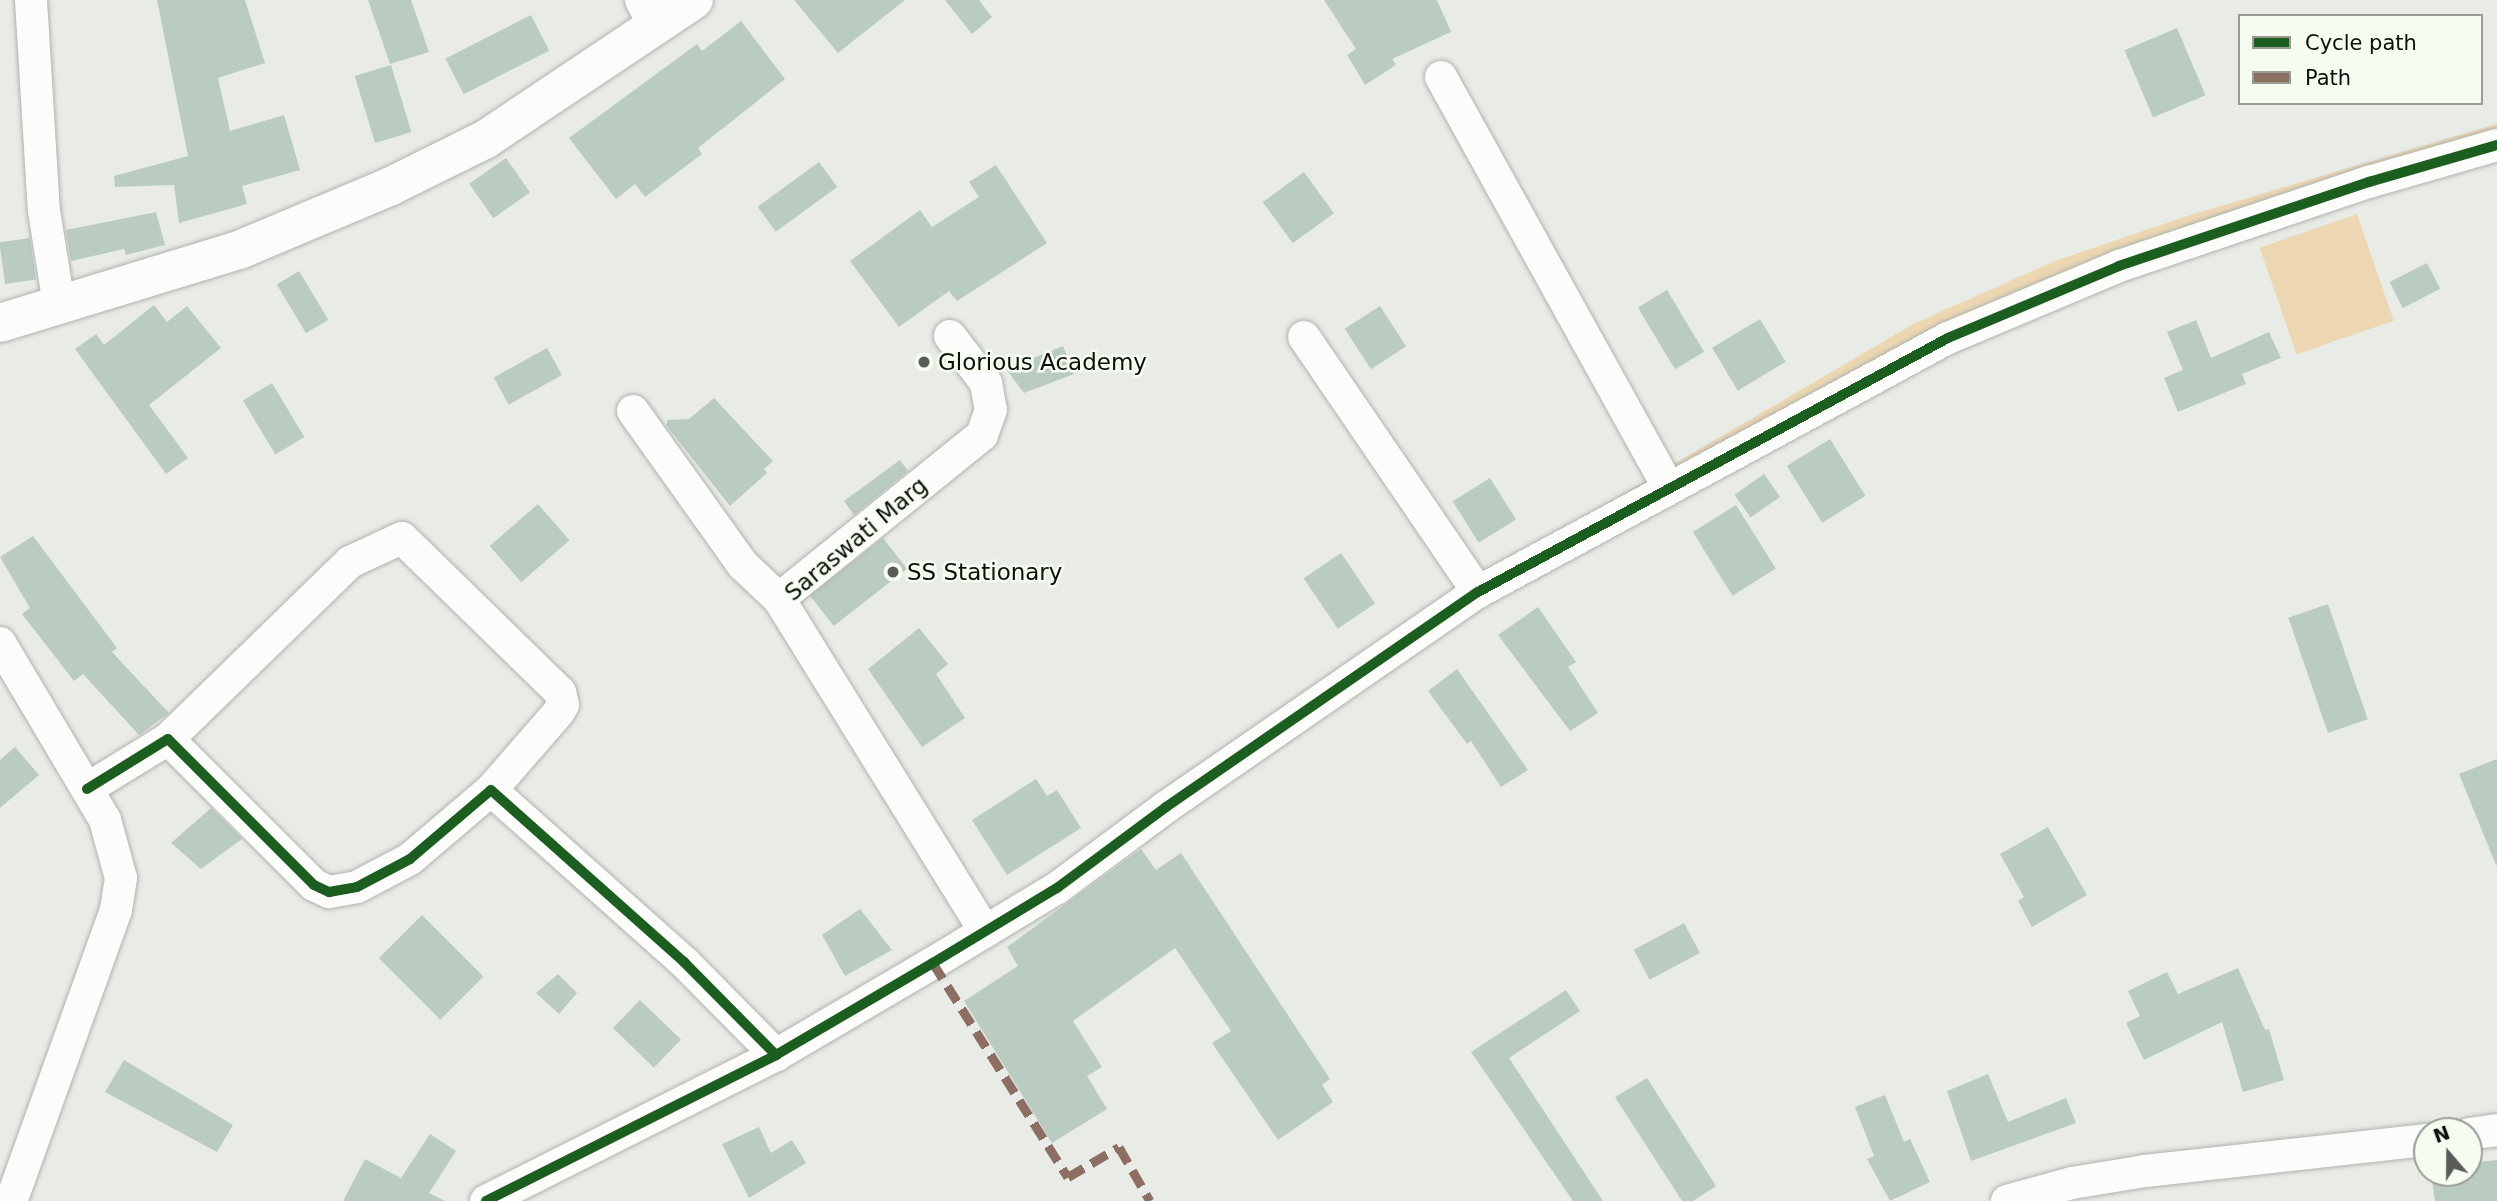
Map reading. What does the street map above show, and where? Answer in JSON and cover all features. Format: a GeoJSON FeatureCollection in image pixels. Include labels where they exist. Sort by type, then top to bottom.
{"type":"FeatureCollection","features":[{"type":"Feature","properties":{"kind":"street"},"geometry":{"type":"LineString","coordinates":[[31,0],[44,211],[60,306]]}},
{"type":"Feature","properties":{"kind":"street"},"geometry":{"type":"LineString","coordinates":[[0,323],[239,250],[391,186],[486,139],[648,14],[694,0]]}},
{"type":"Feature","properties":{"kind":"street"},"geometry":{"type":"LineString","coordinates":[[1441,77],[1668,487]]}},
{"type":"Feature","properties":{"kind":"street"},"geometry":{"type":"LineString","coordinates":[[486,1201],[776,1055],[1057,888],[1166,807],[1478,592],[1948,338],[2119,267],[2370,182],[2497,145]]}},
{"type":"Feature","properties":{"kind":"street","name":"Saraswati Marg"},"geometry":{"type":"LineString","coordinates":[[950,336],[986,383],[990,410],[982,435],[779,599],[985,931]]}},
{"type":"Feature","properties":{"kind":"street"},"geometry":{"type":"LineString","coordinates":[[1304,337],[1478,592]]}},
{"type":"Feature","properties":{"kind":"street"},"geometry":{"type":"LineString","coordinates":[[633,411],[743,565],[779,599]]}},
{"type":"Feature","properties":{"kind":"street"},"geometry":{"type":"LineString","coordinates":[[87,789],[168,739],[350,562],[402,538],[560,692],[563,705],[491,790],[410,859],[356,887],[329,892],[314,885],[168,739]]}},
{"type":"Feature","properties":{"kind":"street"},"geometry":{"type":"LineString","coordinates":[[0,643],[87,789],[116,848],[121,878],[117,910],[11,1201]]}},
{"type":"Feature","properties":{"kind":"street"},"geometry":{"type":"LineString","coordinates":[[491,790],[684,962],[776,1055]]}},
{"type":"Feature","properties":{"kind":"street"},"geometry":{"type":"LineString","coordinates":[[2007,1201],[2048,1188],[2146,1171],[2413,1142]]}},
{"type":"Feature","properties":{"kind":"shaded area"},"geometry":{"type":"Polygon","coordinates":[[[2497,124],[2497,133],[2059,275],[1536,545],[1913,324],[2055,261],[2187,216],[2497,124]]]}},
{"type":"Feature","properties":{"kind":"shaded area"},"geometry":{"type":"Polygon","coordinates":[[[2357,214],[2394,321],[2296,354],[2260,248],[2357,214]]]}},
{"type":"Feature","properties":{"kind":"building"},"geometry":{"type":"Polygon","coordinates":[[[157,0],[245,0],[265,63],[218,78],[230,131],[284,115],[300,170],[242,186],[247,204],[179,223],[174,185],[115,187],[114,176],[188,156],[157,0]]]}},
{"type":"Feature","properties":{"kind":"building"},"geometry":{"type":"Polygon","coordinates":[[[368,0],[411,0],[429,52],[390,64],[368,0]]]}},
{"type":"Feature","properties":{"kind":"building"},"geometry":{"type":"Polygon","coordinates":[[[794,0],[905,0],[838,53],[794,0]]]}},
{"type":"Feature","properties":{"kind":"building"},"geometry":{"type":"Polygon","coordinates":[[[945,0],[979,0],[992,17],[972,34],[945,0]]]}},
{"type":"Feature","properties":{"kind":"building"},"geometry":{"type":"Polygon","coordinates":[[[1324,0],[1437,0],[1451,32],[1392,59],[1396,65],[1365,85],[1347,55],[1356,49],[1324,0]]]}},
{"type":"Feature","properties":{"kind":"building"},"geometry":{"type":"Polygon","coordinates":[[[531,15],[549,51],[464,94],[445,59],[531,15]]]}},
{"type":"Feature","properties":{"kind":"building"},"geometry":{"type":"Polygon","coordinates":[[[741,21],[785,79],[698,148],[702,154],[645,197],[635,184],[616,199],[569,138],[697,44],[702,51],[741,21]]]}},
{"type":"Feature","properties":{"kind":"building"},"geometry":{"type":"Polygon","coordinates":[[[2177,28],[2206,95],[2153,117],[2125,50],[2177,28]]]}},
{"type":"Feature","properties":{"kind":"building"},"geometry":{"type":"Polygon","coordinates":[[[391,65],[411,132],[375,143],[355,76],[391,65]]]}},
{"type":"Feature","properties":{"kind":"building"},"geometry":{"type":"Polygon","coordinates":[[[506,158],[530,192],[493,218],[469,184],[506,158]]]}},
{"type":"Feature","properties":{"kind":"building"},"geometry":{"type":"Polygon","coordinates":[[[819,162],[837,187],[776,232],[758,207],[819,162]]]}},
{"type":"Feature","properties":{"kind":"building"},"geometry":{"type":"Polygon","coordinates":[[[996,165],[1047,243],[957,301],[949,291],[899,327],[850,261],[920,210],[932,227],[979,197],[969,182],[996,165]]]}},
{"type":"Feature","properties":{"kind":"building"},"geometry":{"type":"Polygon","coordinates":[[[1304,172],[1334,213],[1293,243],[1263,202],[1304,172]]]}},
{"type":"Feature","properties":{"kind":"building"},"geometry":{"type":"Polygon","coordinates":[[[156,212],[165,245],[126,255],[124,249],[71,261],[66,230],[156,212]]]}},
{"type":"Feature","properties":{"kind":"building"},"geometry":{"type":"Polygon","coordinates":[[[30,238],[36,280],[5,284],[0,242],[30,238]]]}},
{"type":"Feature","properties":{"kind":"building"},"geometry":{"type":"Polygon","coordinates":[[[2427,263],[2440,289],[2403,308],[2390,282],[2427,263]]]}},
{"type":"Feature","properties":{"kind":"building"},"geometry":{"type":"Polygon","coordinates":[[[299,271],[328,320],[306,333],[277,284],[299,271]]]}},
{"type":"Feature","properties":{"kind":"building"},"geometry":{"type":"Polygon","coordinates":[[[1667,290],[1704,352],[1675,369],[1638,308],[1667,290]]]}},
{"type":"Feature","properties":{"kind":"building"},"geometry":{"type":"Polygon","coordinates":[[[154,305],[167,322],[187,306],[221,348],[149,405],[188,458],[166,474],[75,349],[96,334],[104,345],[154,305]]]}},
{"type":"Feature","properties":{"kind":"building"},"geometry":{"type":"Polygon","coordinates":[[[1380,306],[1406,346],[1371,369],[1345,329],[1380,306]]]}},
{"type":"Feature","properties":{"kind":"building"},"geometry":{"type":"Polygon","coordinates":[[[1760,319],[1786,362],[1738,391],[1712,348],[1760,319]]]}},
{"type":"Feature","properties":{"kind":"building"},"geometry":{"type":"Polygon","coordinates":[[[2196,320],[2211,358],[2269,332],[2281,358],[2242,374],[2246,384],[2178,412],[2164,378],[2183,370],[2167,332],[2196,320]]]}},
{"type":"Feature","properties":{"kind":"building"},"geometry":{"type":"Polygon","coordinates":[[[1063,346],[1074,374],[1024,393],[1006,369],[1063,346]]]}},
{"type":"Feature","properties":{"kind":"building"},"geometry":{"type":"Polygon","coordinates":[[[547,348],[562,375],[509,405],[494,378],[547,348]]]}},
{"type":"Feature","properties":{"kind":"building"},"geometry":{"type":"Polygon","coordinates":[[[272,383],[304,437],[275,455],[243,401],[272,383]]]}},
{"type":"Feature","properties":{"kind":"building"},"geometry":{"type":"Polygon","coordinates":[[[714,398],[773,461],[764,469],[767,473],[730,506],[666,425],[668,420],[689,419],[714,398]]]}},
{"type":"Feature","properties":{"kind":"building"},"geometry":{"type":"Polygon","coordinates":[[[1830,439],[1866,496],[1822,523],[1787,466],[1830,439]]]}},
{"type":"Feature","properties":{"kind":"building"},"geometry":{"type":"Polygon","coordinates":[[[900,460],[908,471],[854,515],[844,501],[900,460]]]}},
{"type":"Feature","properties":{"kind":"building"},"geometry":{"type":"Polygon","coordinates":[[[1764,474],[1780,497],[1751,518],[1735,495],[1764,474]]]}},
{"type":"Feature","properties":{"kind":"building"},"geometry":{"type":"Polygon","coordinates":[[[1490,478],[1516,520],[1479,543],[1453,501],[1490,478]]]}},
{"type":"Feature","properties":{"kind":"building"},"geometry":{"type":"Polygon","coordinates":[[[538,504],[569,540],[521,582],[490,546],[538,504]]]}},
{"type":"Feature","properties":{"kind":"building"},"geometry":{"type":"Polygon","coordinates":[[[1736,505],[1776,569],[1732,596],[1693,532],[1736,505]]]}},
{"type":"Feature","properties":{"kind":"building"},"geometry":{"type":"Polygon","coordinates":[[[33,536],[117,648],[112,652],[169,713],[139,735],[83,674],[74,681],[22,614],[30,608],[0,557],[33,536]]]}},
{"type":"Feature","properties":{"kind":"building"},"geometry":{"type":"Polygon","coordinates":[[[883,538],[907,569],[834,626],[810,595],[883,538]]]}},
{"type":"Feature","properties":{"kind":"building"},"geometry":{"type":"Polygon","coordinates":[[[1341,553],[1375,604],[1338,629],[1304,578],[1341,553]]]}},
{"type":"Feature","properties":{"kind":"building"},"geometry":{"type":"Polygon","coordinates":[[[2328,604],[2368,719],[2328,733],[2288,618],[2328,604]]]}},
{"type":"Feature","properties":{"kind":"building"},"geometry":{"type":"Polygon","coordinates":[[[1538,607],[1576,662],[1568,667],[1598,713],[1570,731],[1498,635],[1538,607]]]}},
{"type":"Feature","properties":{"kind":"building"},"geometry":{"type":"Polygon","coordinates":[[[919,628],[948,664],[936,674],[965,718],[922,747],[868,669],[919,628]]]}},
{"type":"Feature","properties":{"kind":"building"},"geometry":{"type":"Polygon","coordinates":[[[1457,669],[1528,770],[1501,787],[1471,741],[1467,744],[1428,691],[1457,669]]]}},
{"type":"Feature","properties":{"kind":"building"},"geometry":{"type":"Polygon","coordinates":[[[15,747],[39,775],[0,808],[0,760],[15,747]]]}},
{"type":"Feature","properties":{"kind":"building"},"geometry":{"type":"Polygon","coordinates":[[[2497,759],[2497,865],[2496,865],[2459,774],[2497,759]]]}},
{"type":"Feature","properties":{"kind":"building"},"geometry":{"type":"Polygon","coordinates":[[[1036,779],[1047,796],[1057,790],[1081,828],[1007,875],[972,820],[1036,779]]]}},
{"type":"Feature","properties":{"kind":"building"},"geometry":{"type":"Polygon","coordinates":[[[211,808],[242,839],[201,869],[171,843],[211,808]]]}},
{"type":"Feature","properties":{"kind":"building"},"geometry":{"type":"Polygon","coordinates":[[[2048,827],[2087,895],[2032,927],[2018,901],[2024,897],[2000,854],[2048,827]]]}},
{"type":"Feature","properties":{"kind":"building"},"geometry":{"type":"Polygon","coordinates":[[[1141,849],[1156,870],[1181,853],[1330,1079],[1322,1085],[1333,1102],[1278,1140],[1212,1043],[1231,1031],[1175,948],[1073,1021],[1102,1067],[1087,1076],[1107,1109],[1052,1143],[964,1001],[1018,966],[1007,947],[1141,849]]]}},
{"type":"Feature","properties":{"kind":"building"},"geometry":{"type":"Polygon","coordinates":[[[860,909],[892,950],[845,976],[822,935],[860,909]]]}},
{"type":"Feature","properties":{"kind":"building"},"geometry":{"type":"Polygon","coordinates":[[[422,915],[484,977],[440,1020],[379,958],[422,915]]]}},
{"type":"Feature","properties":{"kind":"building"},"geometry":{"type":"Polygon","coordinates":[[[1684,923],[1700,953],[1650,980],[1634,950],[1684,923]]]}},
{"type":"Feature","properties":{"kind":"building"},"geometry":{"type":"Polygon","coordinates":[[[2238,968],[2265,1030],[2269,1029],[2284,1080],[2243,1092],[2222,1022],[2144,1060],[2126,1023],[2140,1016],[2128,991],[2167,972],[2178,994],[2238,968]]]}},
{"type":"Feature","properties":{"kind":"building"},"geometry":{"type":"Polygon","coordinates":[[[558,974],[577,993],[559,1014],[536,993],[558,974]]]}},
{"type":"Feature","properties":{"kind":"building"},"geometry":{"type":"Polygon","coordinates":[[[1566,990],[1580,1011],[1509,1058],[1603,1201],[1573,1201],[1471,1052],[1566,990]]]}},
{"type":"Feature","properties":{"kind":"building"},"geometry":{"type":"Polygon","coordinates":[[[640,1000],[681,1040],[654,1068],[613,1028],[640,1000]]]}},
{"type":"Feature","properties":{"kind":"building"},"geometry":{"type":"Polygon","coordinates":[[[124,1060],[233,1125],[217,1152],[105,1092],[124,1060]]]}},
{"type":"Feature","properties":{"kind":"building"},"geometry":{"type":"Polygon","coordinates":[[[1988,1074],[2008,1122],[2066,1098],[2076,1123],[1971,1161],[1947,1091],[1988,1074]]]}},
{"type":"Feature","properties":{"kind":"building"},"geometry":{"type":"Polygon","coordinates":[[[1647,1078],[1716,1186],[1693,1201],[1682,1201],[1615,1097],[1647,1078]]]}},
{"type":"Feature","properties":{"kind":"building"},"geometry":{"type":"Polygon","coordinates":[[[1885,1095],[1904,1142],[1910,1139],[1930,1182],[1890,1201],[1867,1159],[1874,1156],[1855,1107],[1885,1095]]]}},
{"type":"Feature","properties":{"kind":"building"},"geometry":{"type":"Polygon","coordinates":[[[759,1127],[771,1153],[792,1140],[806,1163],[749,1198],[722,1144],[759,1127]]]}},
{"type":"Feature","properties":{"kind":"building"},"geometry":{"type":"Polygon","coordinates":[[[430,1134],[456,1151],[429,1193],[445,1201],[343,1201],[365,1159],[401,1178],[430,1134]]]}},
{"type":"Feature","properties":{"kind":"building"},"geometry":{"type":"Polygon","coordinates":[[[2497,1160],[2497,1201],[2435,1201],[2433,1187],[2483,1187],[2483,1162],[2497,1160]]]}},
{"type":"Feature","properties":{"kind":"marked path"},"geometry":{"type":"LineString","coordinates":[[933,963],[1068,1177],[1119,1147],[1150,1201]]}},
{"type":"Feature","properties":{"kind":"cycle path"},"geometry":{"type":"LineString","coordinates":[[486,1201],[776,1055],[933,963],[1057,888],[1166,807],[1478,592],[1948,338],[2119,266],[2369,182],[2497,145]]}},
{"type":"Feature","properties":{"kind":"cycle path"},"geometry":{"type":"LineString","coordinates":[[87,789],[168,739],[314,885],[329,892],[357,887],[410,859],[491,790],[684,962],[776,1055]]}},
{"type":"Feature","properties":{"kind":"place","name":"Glorious Academy"},"geometry":{"type":"Point","coordinates":[924,362]}},
{"type":"Feature","properties":{"kind":"place","name":"SS Stationary"},"geometry":{"type":"Point","coordinates":[893,572]}}]}
